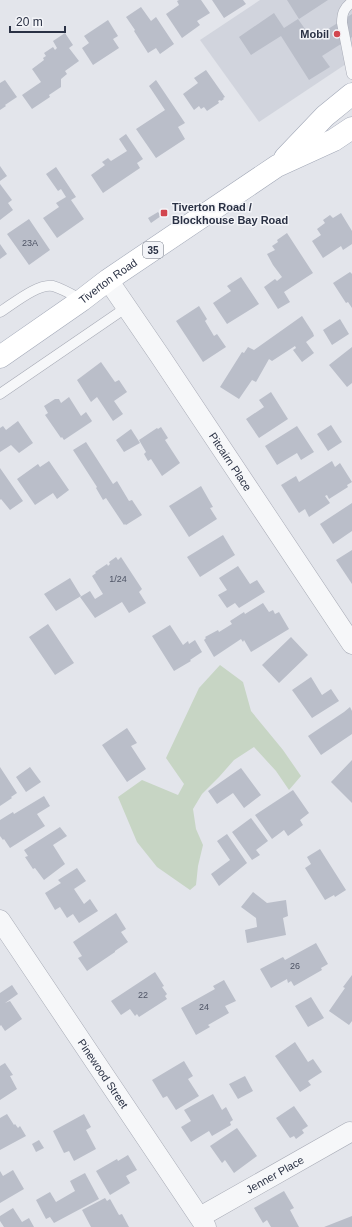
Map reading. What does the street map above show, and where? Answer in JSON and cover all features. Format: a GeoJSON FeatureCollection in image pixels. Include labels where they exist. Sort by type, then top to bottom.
{"type":"FeatureCollection","features":[{"type":"Feature","properties":{"kind":"main road","name":"Tiverton Road"},"geometry":{"type":"LineString","coordinates":[[277,166],[325,116],[352,94]]}},
{"type":"Feature","properties":{"kind":"main road","name":"Tiverton Road"},"geometry":{"type":"LineString","coordinates":[[0,357],[108,280],[277,166],[334,140],[352,128]]}},
{"type":"Feature","properties":{"kind":"street","name":"Pitcairn Place"},"geometry":{"type":"LineString","coordinates":[[108,280],[352,644]]}},
{"type":"Feature","properties":{"kind":"street","name":"Pinewood Street"},"geometry":{"type":"LineString","coordinates":[[0,920],[203,1222]]}},
{"type":"Feature","properties":{"kind":"street","name":"Jenner Place"},"geometry":{"type":"LineString","coordinates":[[203,1222],[350,1132]]}},
{"type":"Feature","properties":{"kind":"lane"},"geometry":{"type":"LineString","coordinates":[[351,69],[344,37],[342,15],[344,10],[352,2]]}},
{"type":"Feature","properties":{"kind":"lane"},"geometry":{"type":"LineString","coordinates":[[0,312],[33,291],[47,286],[56,287],[82,300]]}},
{"type":"Feature","properties":{"kind":"lane"},"geometry":{"type":"LineString","coordinates":[[0,394],[127,307]]}},
{"type":"Feature","properties":{"kind":"shaded area"},"geometry":{"type":"Polygon","coordinates":[[[260,0],[352,0],[352,60],[259,122],[200,40],[260,0]]]}},
{"type":"Feature","properties":{"kind":"green space"},"geometry":{"type":"Polygon","coordinates":[[[220,665],[243,682],[251,711],[283,750],[301,776],[289,790],[276,771],[254,747],[234,760],[202,794],[193,809],[196,829],[203,845],[198,866],[196,885],[190,890],[157,867],[137,842],[118,797],[142,780],[178,795],[184,784],[166,758],[199,688],[220,665]]]}},
{"type":"Feature","properties":{"kind":"building"},"geometry":{"type":"Polygon","coordinates":[[[201,0],[210,13],[197,21],[200,25],[182,38],[166,14],[179,5],[177,1],[201,0]]]}},
{"type":"Feature","properties":{"kind":"building"},"geometry":{"type":"Polygon","coordinates":[[[212,0],[243,0],[246,4],[224,18],[212,0]]]}},
{"type":"Feature","properties":{"kind":"building"},"geometry":{"type":"Polygon","coordinates":[[[287,0],[328,0],[299,19],[287,0]]]}},
{"type":"Feature","properties":{"kind":"building"},"geometry":{"type":"Polygon","coordinates":[[[141,7],[151,21],[156,17],[174,44],[160,54],[156,48],[148,53],[126,17],[141,7]]]}},
{"type":"Feature","properties":{"kind":"building"},"geometry":{"type":"Polygon","coordinates":[[[274,13],[284,28],[298,19],[312,39],[352,14],[352,37],[322,56],[330,67],[309,80],[281,36],[251,55],[239,37],[274,13]]]}},
{"type":"Feature","properties":{"kind":"building"},"geometry":{"type":"Polygon","coordinates":[[[108,20],[118,36],[113,39],[119,48],[93,65],[82,48],[89,43],[84,36],[108,20]]]}},
{"type":"Feature","properties":{"kind":"building"},"geometry":{"type":"Polygon","coordinates":[[[65,33],[73,45],[69,48],[79,61],[65,71],[67,74],[61,79],[61,87],[49,95],[50,97],[32,109],[22,95],[41,82],[32,69],[44,60],[43,58],[46,56],[44,53],[53,47],[55,50],[57,48],[53,41],[65,33]]]}},
{"type":"Feature","properties":{"kind":"building"},"geometry":{"type":"Polygon","coordinates":[[[206,70],[225,97],[207,111],[204,107],[201,109],[199,106],[194,110],[183,94],[198,83],[194,78],[206,70]]]}},
{"type":"Feature","properties":{"kind":"building"},"geometry":{"type":"Polygon","coordinates":[[[5,80],[17,97],[0,110],[0,83],[5,80]]]}},
{"type":"Feature","properties":{"kind":"building"},"geometry":{"type":"Polygon","coordinates":[[[156,80],[185,123],[178,127],[185,139],[156,158],[136,129],[165,110],[149,86],[156,80]]]}},
{"type":"Feature","properties":{"kind":"building"},"geometry":{"type":"Polygon","coordinates":[[[126,134],[143,159],[137,163],[140,168],[103,193],[91,175],[105,165],[102,162],[108,158],[111,161],[127,151],[119,139],[126,134]]]}},
{"type":"Feature","properties":{"kind":"building"},"geometry":{"type":"Polygon","coordinates":[[[0,166],[7,176],[0,181],[0,166]]]}},
{"type":"Feature","properties":{"kind":"building"},"geometry":{"type":"Polygon","coordinates":[[[56,167],[76,197],[71,200],[84,219],[57,238],[43,218],[59,207],[56,203],[66,197],[61,189],[58,191],[46,174],[56,167]]]}},
{"type":"Feature","properties":{"kind":"building"},"geometry":{"type":"Polygon","coordinates":[[[0,184],[12,200],[8,203],[13,210],[0,220],[0,184]]]}},
{"type":"Feature","properties":{"kind":"building"},"geometry":{"type":"Polygon","coordinates":[[[158,212],[161,216],[151,223],[148,218],[158,212]]]}},
{"type":"Feature","properties":{"kind":"building"},"geometry":{"type":"Polygon","coordinates":[[[341,213],[352,231],[352,244],[343,250],[341,246],[323,258],[312,241],[321,235],[317,229],[325,223],[323,220],[330,215],[333,218],[341,213]]]}},
{"type":"Feature","properties":{"kind":"building"},"geometry":{"type":"Polygon","coordinates":[[[29,219],[50,250],[29,265],[7,234],[29,219]]]}},
{"type":"Feature","properties":{"kind":"building"},"geometry":{"type":"Polygon","coordinates":[[[287,233],[313,273],[284,292],[290,302],[278,309],[264,287],[275,279],[277,281],[282,277],[267,254],[275,250],[272,246],[278,242],[277,240],[287,233]]]}},
{"type":"Feature","properties":{"kind":"building"},"geometry":{"type":"Polygon","coordinates":[[[0,244],[7,254],[0,259],[0,244]]]}},
{"type":"Feature","properties":{"kind":"building"},"geometry":{"type":"Polygon","coordinates":[[[350,272],[352,274],[352,308],[348,302],[346,303],[333,283],[350,272]]]}},
{"type":"Feature","properties":{"kind":"building"},"geometry":{"type":"Polygon","coordinates":[[[241,277],[259,304],[227,324],[213,303],[231,291],[227,286],[241,277]]]}},
{"type":"Feature","properties":{"kind":"building"},"geometry":{"type":"Polygon","coordinates":[[[199,306],[207,319],[205,321],[214,336],[217,334],[226,347],[203,362],[176,321],[199,306]]]}},
{"type":"Feature","properties":{"kind":"building"},"geometry":{"type":"Polygon","coordinates":[[[302,316],[314,336],[306,342],[314,353],[302,362],[293,350],[296,348],[295,346],[272,361],[269,359],[256,382],[252,380],[239,399],[220,387],[242,352],[244,353],[248,347],[254,350],[302,316]]]}},
{"type":"Feature","properties":{"kind":"building"},"geometry":{"type":"Polygon","coordinates":[[[340,319],[349,334],[332,345],[323,330],[340,319]]]}},
{"type":"Feature","properties":{"kind":"building"},"geometry":{"type":"Polygon","coordinates":[[[352,347],[352,383],[347,387],[329,365],[352,347]]]}},
{"type":"Feature","properties":{"kind":"building"},"geometry":{"type":"Polygon","coordinates":[[[101,362],[115,382],[119,380],[127,392],[114,401],[123,414],[113,421],[97,397],[91,402],[77,380],[101,362]]]}},
{"type":"Feature","properties":{"kind":"building"},"geometry":{"type":"Polygon","coordinates":[[[271,392],[288,419],[259,438],[246,419],[264,407],[259,400],[271,392]]]}},
{"type":"Feature","properties":{"kind":"building"},"geometry":{"type":"Polygon","coordinates":[[[69,397],[81,416],[86,412],[92,421],[64,440],[45,415],[48,413],[44,406],[55,399],[59,399],[61,403],[69,397]]]}},
{"type":"Feature","properties":{"kind":"building"},"geometry":{"type":"Polygon","coordinates":[[[18,421],[33,443],[19,453],[11,445],[0,452],[0,428],[3,426],[6,430],[18,421]]]}},
{"type":"Feature","properties":{"kind":"building"},"geometry":{"type":"Polygon","coordinates":[[[331,425],[342,442],[328,451],[317,434],[331,425]]]}},
{"type":"Feature","properties":{"kind":"building"},"geometry":{"type":"Polygon","coordinates":[[[297,426],[314,452],[301,460],[297,453],[277,465],[265,446],[297,426]]]}},
{"type":"Feature","properties":{"kind":"building"},"geometry":{"type":"Polygon","coordinates":[[[161,427],[168,438],[165,440],[180,463],[162,476],[151,459],[148,461],[144,454],[146,452],[139,440],[161,427]]]}},
{"type":"Feature","properties":{"kind":"building"},"geometry":{"type":"Polygon","coordinates":[[[131,429],[140,443],[124,452],[116,440],[131,429]]]}},
{"type":"Feature","properties":{"kind":"building"},"geometry":{"type":"Polygon","coordinates":[[[86,442],[113,484],[117,481],[129,501],[132,500],[142,515],[126,525],[124,525],[106,498],[103,500],[96,488],[97,487],[73,450],[86,442]]]}},
{"type":"Feature","properties":{"kind":"building"},"geometry":{"type":"Polygon","coordinates":[[[49,461],[69,490],[57,499],[53,493],[35,505],[17,479],[38,464],[40,467],[49,461]]]}},
{"type":"Feature","properties":{"kind":"building"},"geometry":{"type":"Polygon","coordinates":[[[332,461],[335,467],[340,463],[352,482],[347,485],[348,487],[329,499],[327,495],[325,496],[330,503],[309,517],[305,509],[299,513],[281,485],[296,476],[299,482],[332,461]]]}},
{"type":"Feature","properties":{"kind":"building"},"geometry":{"type":"Polygon","coordinates":[[[0,468],[23,501],[10,510],[1,499],[0,500],[0,468]]]}},
{"type":"Feature","properties":{"kind":"building"},"geometry":{"type":"Polygon","coordinates":[[[201,486],[213,507],[210,508],[217,519],[189,537],[169,506],[201,486]]]}},
{"type":"Feature","properties":{"kind":"building"},"geometry":{"type":"Polygon","coordinates":[[[352,503],[352,531],[333,544],[320,524],[352,503]]]}},
{"type":"Feature","properties":{"kind":"building"},"geometry":{"type":"Polygon","coordinates":[[[223,535],[235,555],[200,577],[187,557],[223,535]]]}},
{"type":"Feature","properties":{"kind":"building"},"geometry":{"type":"Polygon","coordinates":[[[352,550],[352,584],[336,560],[352,550]]]}},
{"type":"Feature","properties":{"kind":"building"},"geometry":{"type":"Polygon","coordinates":[[[116,557],[118,560],[121,557],[142,589],[139,592],[146,603],[129,613],[122,602],[95,618],[80,597],[90,591],[95,599],[103,594],[92,576],[96,573],[95,572],[107,564],[108,566],[110,564],[109,562],[116,557]]]}},
{"type":"Feature","properties":{"kind":"building"},"geometry":{"type":"Polygon","coordinates":[[[238,566],[250,584],[257,580],[265,592],[239,608],[235,603],[227,608],[218,595],[227,590],[219,578],[238,566]]]}},
{"type":"Feature","properties":{"kind":"building"},"geometry":{"type":"Polygon","coordinates":[[[70,578],[81,596],[56,611],[44,594],[70,578]]]}},
{"type":"Feature","properties":{"kind":"building"},"geometry":{"type":"Polygon","coordinates":[[[263,603],[269,612],[273,610],[275,614],[279,612],[289,629],[251,652],[244,640],[243,642],[241,639],[214,657],[204,640],[206,638],[205,637],[218,630],[219,632],[232,624],[230,621],[263,603]]]}},
{"type":"Feature","properties":{"kind":"building"},"geometry":{"type":"Polygon","coordinates":[[[48,624],[74,663],[55,675],[29,637],[48,624]]]}},
{"type":"Feature","properties":{"kind":"building"},"geometry":{"type":"Polygon","coordinates":[[[170,625],[183,645],[188,641],[189,644],[195,640],[202,652],[190,660],[191,661],[174,671],[152,636],[170,625]]]}},
{"type":"Feature","properties":{"kind":"building"},"geometry":{"type":"Polygon","coordinates":[[[291,637],[308,655],[279,683],[262,665],[291,637]]]}},
{"type":"Feature","properties":{"kind":"building"},"geometry":{"type":"Polygon","coordinates":[[[311,677],[322,695],[331,689],[339,701],[312,718],[292,690],[311,677]]]}},
{"type":"Feature","properties":{"kind":"building"},"geometry":{"type":"Polygon","coordinates":[[[350,707],[352,711],[352,734],[321,755],[308,736],[350,707]]]}},
{"type":"Feature","properties":{"kind":"building"},"geometry":{"type":"Polygon","coordinates":[[[127,728],[137,743],[131,746],[146,769],[127,782],[102,745],[127,728]]]}},
{"type":"Feature","properties":{"kind":"building"},"geometry":{"type":"Polygon","coordinates":[[[352,760],[352,803],[331,782],[352,760]]]}},
{"type":"Feature","properties":{"kind":"building"},"geometry":{"type":"Polygon","coordinates":[[[0,767],[17,793],[0,806],[0,767]]]}},
{"type":"Feature","properties":{"kind":"building"},"geometry":{"type":"Polygon","coordinates":[[[30,767],[41,782],[26,792],[16,777],[30,767]]]}},
{"type":"Feature","properties":{"kind":"building"},"geometry":{"type":"Polygon","coordinates":[[[241,768],[261,795],[244,808],[233,793],[217,804],[208,791],[241,768]]]}},
{"type":"Feature","properties":{"kind":"building"},"geometry":{"type":"Polygon","coordinates":[[[293,790],[309,813],[300,820],[303,825],[288,836],[284,830],[272,839],[255,815],[293,790]]]}},
{"type":"Feature","properties":{"kind":"building"},"geometry":{"type":"Polygon","coordinates":[[[44,796],[50,806],[37,814],[45,826],[10,848],[0,836],[0,820],[13,812],[14,814],[44,796]]]}},
{"type":"Feature","properties":{"kind":"building"},"geometry":{"type":"Polygon","coordinates":[[[251,818],[268,841],[256,850],[260,855],[252,860],[232,832],[251,818]]]}},
{"type":"Feature","properties":{"kind":"building"},"geometry":{"type":"Polygon","coordinates":[[[60,827],[67,836],[53,845],[65,864],[44,880],[35,868],[33,869],[25,857],[28,856],[24,850],[60,827]]]}},
{"type":"Feature","properties":{"kind":"building"},"geometry":{"type":"Polygon","coordinates":[[[227,834],[247,863],[219,886],[211,874],[230,860],[217,841],[227,834]]]}},
{"type":"Feature","properties":{"kind":"building"},"geometry":{"type":"Polygon","coordinates":[[[320,849],[346,890],[335,897],[334,895],[325,900],[305,868],[311,864],[307,857],[320,849]]]}},
{"type":"Feature","properties":{"kind":"building"},"geometry":{"type":"Polygon","coordinates":[[[77,868],[86,881],[74,889],[84,904],[90,899],[98,911],[79,923],[73,914],[67,918],[60,907],[55,910],[45,893],[61,883],[58,880],[77,868]]]}},
{"type":"Feature","properties":{"kind":"building"},"geometry":{"type":"Polygon","coordinates":[[[253,892],[267,903],[286,900],[288,916],[283,918],[286,935],[247,943],[245,930],[257,927],[256,918],[241,907],[253,892]]]}},
{"type":"Feature","properties":{"kind":"building"},"geometry":{"type":"Polygon","coordinates":[[[116,913],[126,929],[121,932],[128,942],[87,971],[78,958],[82,956],[73,942],[116,913]]]}},
{"type":"Feature","properties":{"kind":"building"},"geometry":{"type":"Polygon","coordinates":[[[316,943],[328,964],[321,968],[322,970],[294,986],[291,981],[288,983],[287,979],[271,988],[260,969],[283,957],[285,960],[316,943]]]}},
{"type":"Feature","properties":{"kind":"building"},"geometry":{"type":"Polygon","coordinates":[[[155,972],[164,986],[162,987],[167,994],[165,996],[167,999],[139,1017],[137,1014],[135,1016],[130,1009],[121,1015],[111,1001],[155,972]]]}},
{"type":"Feature","properties":{"kind":"building"},"geometry":{"type":"Polygon","coordinates":[[[352,975],[352,1021],[349,1025],[329,1011],[352,975]]]}},
{"type":"Feature","properties":{"kind":"building"},"geometry":{"type":"Polygon","coordinates":[[[224,980],[236,1001],[225,1006],[229,1013],[208,1025],[210,1027],[196,1035],[181,1008],[215,989],[213,986],[224,980]]]}},
{"type":"Feature","properties":{"kind":"building"},"geometry":{"type":"Polygon","coordinates":[[[12,985],[18,994],[5,1003],[10,1001],[22,1019],[5,1031],[1,1025],[0,1026],[0,993],[12,985]]]}},
{"type":"Feature","properties":{"kind":"building"},"geometry":{"type":"Polygon","coordinates":[[[311,997],[324,1018],[308,1027],[295,1006],[311,997]]]}},
{"type":"Feature","properties":{"kind":"building"},"geometry":{"type":"Polygon","coordinates":[[[295,1042],[308,1062],[313,1059],[322,1072],[308,1081],[311,1085],[300,1092],[275,1056],[295,1042]]]}},
{"type":"Feature","properties":{"kind":"building"},"geometry":{"type":"Polygon","coordinates":[[[184,1061],[193,1076],[188,1079],[199,1096],[176,1110],[167,1096],[163,1098],[152,1080],[184,1061]]]}},
{"type":"Feature","properties":{"kind":"building"},"geometry":{"type":"Polygon","coordinates":[[[5,1063],[13,1075],[10,1076],[17,1089],[0,1100],[0,1066],[5,1063]]]}},
{"type":"Feature","properties":{"kind":"building"},"geometry":{"type":"Polygon","coordinates":[[[245,1076],[253,1091],[238,1099],[229,1084],[245,1076]]]}},
{"type":"Feature","properties":{"kind":"building"},"geometry":{"type":"Polygon","coordinates":[[[213,1094],[222,1110],[226,1107],[233,1120],[230,1122],[231,1125],[212,1136],[209,1131],[191,1142],[181,1127],[191,1121],[184,1110],[213,1094]]]}},
{"type":"Feature","properties":{"kind":"building"},"geometry":{"type":"Polygon","coordinates":[[[294,1106],[308,1126],[302,1130],[304,1133],[296,1139],[294,1136],[290,1138],[276,1118],[294,1106]]]}},
{"type":"Feature","properties":{"kind":"building"},"geometry":{"type":"Polygon","coordinates":[[[7,1114],[14,1125],[15,1124],[18,1128],[20,1126],[26,1136],[0,1150],[0,1118],[7,1114]]]}},
{"type":"Feature","properties":{"kind":"building"},"geometry":{"type":"Polygon","coordinates":[[[84,1114],[91,1127],[86,1130],[96,1149],[74,1161],[69,1151],[64,1153],[53,1131],[84,1114]]]}},
{"type":"Feature","properties":{"kind":"building"},"geometry":{"type":"Polygon","coordinates":[[[237,1128],[257,1156],[234,1173],[225,1160],[222,1163],[210,1146],[237,1128]]]}},
{"type":"Feature","properties":{"kind":"building"},"geometry":{"type":"Polygon","coordinates":[[[39,1140],[44,1148],[36,1152],[32,1144],[39,1140]]]}},
{"type":"Feature","properties":{"kind":"building"},"geometry":{"type":"Polygon","coordinates":[[[128,1155],[137,1170],[126,1176],[130,1183],[110,1195],[96,1171],[117,1159],[118,1161],[128,1155]]]}},
{"type":"Feature","properties":{"kind":"building"},"geometry":{"type":"Polygon","coordinates":[[[13,1170],[24,1189],[0,1203],[0,1171],[3,1176],[13,1170]]]}},
{"type":"Feature","properties":{"kind":"building"},"geometry":{"type":"Polygon","coordinates":[[[85,1173],[99,1199],[54,1223],[50,1217],[46,1219],[36,1200],[50,1192],[56,1202],[75,1191],[70,1181],[85,1173]]]}},
{"type":"Feature","properties":{"kind":"building"},"geometry":{"type":"Polygon","coordinates":[[[284,1191],[294,1208],[290,1210],[299,1227],[271,1227],[267,1220],[263,1223],[254,1208],[284,1191]]]}},
{"type":"Feature","properties":{"kind":"building"},"geometry":{"type":"Polygon","coordinates":[[[105,1198],[107,1201],[110,1199],[119,1215],[122,1214],[129,1227],[91,1227],[82,1210],[105,1198]]]}},
{"type":"Feature","properties":{"kind":"building"},"geometry":{"type":"Polygon","coordinates":[[[13,1208],[22,1222],[29,1218],[34,1227],[4,1227],[0,1221],[0,1216],[13,1208]]]}},
{"type":"Feature","properties":{"kind":"building"},"geometry":{"type":"Polygon","coordinates":[[[352,1216],[352,1227],[324,1227],[352,1216]]]}},
{"type":"Feature","properties":{"kind":"place","name":"Mobil"},"geometry":{"type":"Point","coordinates":[337,34]}},
{"type":"Feature","properties":{"kind":"place","name":"Tiverton Road / Blockhouse Bay Road"},"geometry":{"type":"Point","coordinates":[164,213]}}]}
